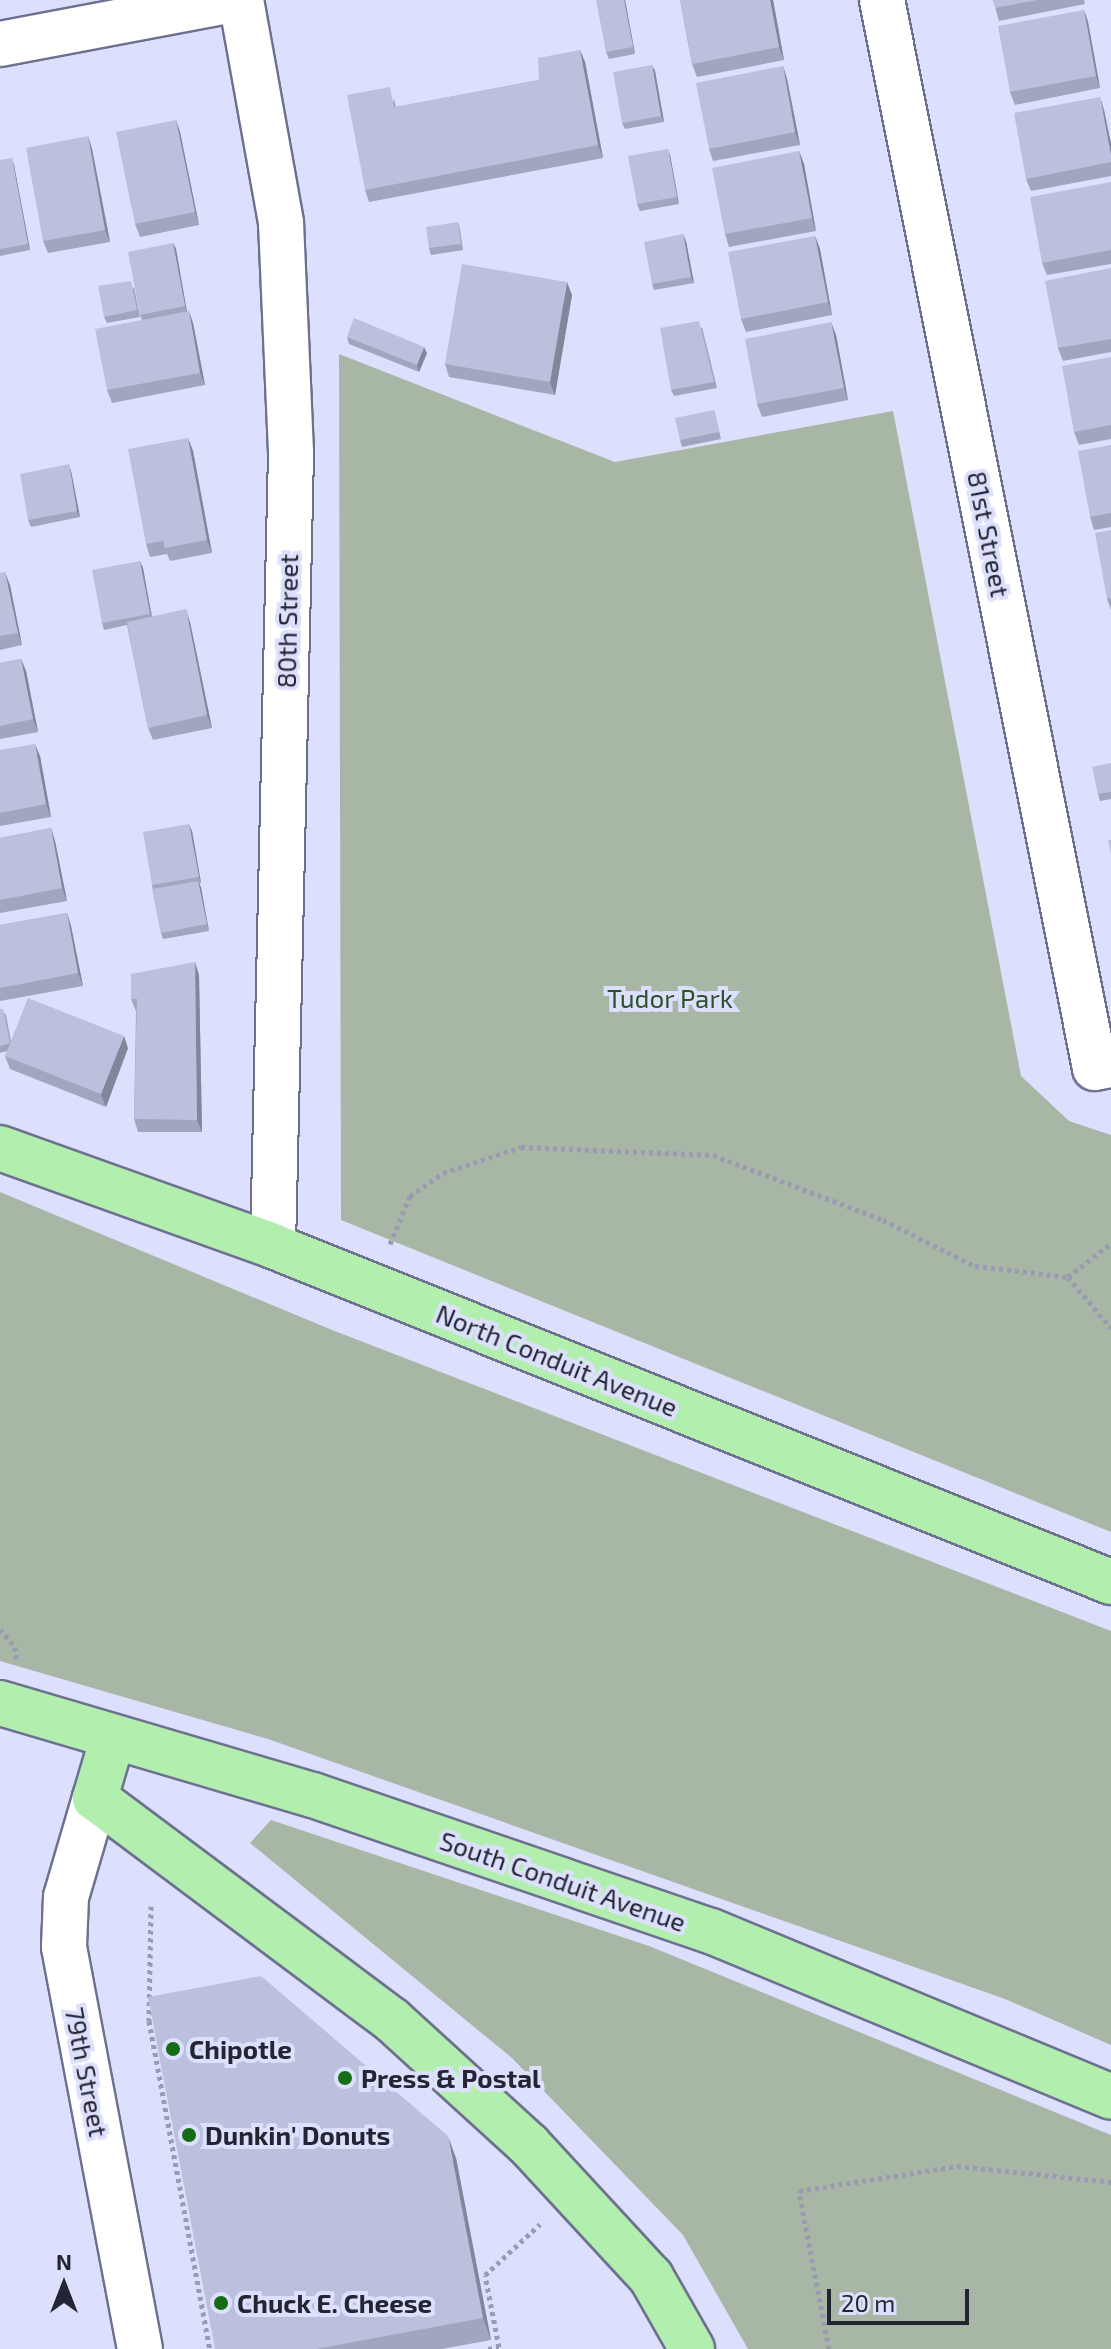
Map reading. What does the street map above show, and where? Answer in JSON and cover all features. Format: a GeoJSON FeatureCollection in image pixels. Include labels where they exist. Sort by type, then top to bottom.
{"type":"FeatureCollection","features":[{"type":"Feature","properties":{"kind":"main road","name":"North Conduit Avenue"},"geometry":{"type":"LineString","coordinates":[[0,1148],[273,1246],[1111,1582]]}},
{"type":"Feature","properties":{"kind":"main road","name":"South Conduit Avenue"},"geometry":{"type":"LineString","coordinates":[[8,1685],[113,1737],[313,1795],[711,1931],[1111,2097]]}},
{"type":"Feature","properties":{"kind":"main road"},"geometry":{"type":"LineString","coordinates":[[113,1737],[95,1798],[392,2020],[529,2145],[651,2277],[692,2349]]}},
{"type":"Feature","properties":{"kind":"street"},"geometry":{"type":"LineString","coordinates":[[0,44],[232,0]]}},
{"type":"Feature","properties":{"kind":"street","name":"80th Street"},"geometry":{"type":"LineString","coordinates":[[241,0],[281,223],[291,453],[273,1246]]}},
{"type":"Feature","properties":{"kind":"street","name":"81st Street"},"geometry":{"type":"LineString","coordinates":[[882,0],[1103,1067]]}},
{"type":"Feature","properties":{"kind":"street","name":"79th Street"},"geometry":{"type":"LineString","coordinates":[[95,1798],[66,1897],[64,1947],[140,2349]]}},
{"type":"Feature","properties":{"kind":"path"},"geometry":{"type":"LineString","coordinates":[[386,1253],[410,1196],[443,1173],[521,1147],[713,1155],[883,1220],[975,1266],[1068,1277],[1111,1328]]}},
{"type":"Feature","properties":{"kind":"path"},"geometry":{"type":"LineString","coordinates":[[1068,1277],[1111,1243]]}},
{"type":"Feature","properties":{"kind":"path"},"geometry":{"type":"LineString","coordinates":[[0,1629],[15,1647],[8,1685]]}},
{"type":"Feature","properties":{"kind":"path"},"geometry":{"type":"LineString","coordinates":[[151,1906],[149,2021],[210,2349]]}},
{"type":"Feature","properties":{"kind":"path"},"geometry":{"type":"LineString","coordinates":[[829,2349],[799,2191],[957,2166],[1111,2182]]}},
{"type":"Feature","properties":{"kind":"path"},"geometry":{"type":"LineString","coordinates":[[488,2349],[499,2347],[485,2275],[543,2222]]}},
{"type":"Feature","properties":{"kind":"green space","name":"Tudor Park"},"geometry":{"type":"Polygon","coordinates":[[[339,354],[615,462],[893,411],[1021,1076],[1069,1121],[1111,1135],[1111,1532],[341,1220],[339,354]]]}},
{"type":"Feature","properties":{"kind":"green space"},"geometry":{"type":"Polygon","coordinates":[[[0,1192],[332,1330],[1111,1631],[1111,2045],[1005,1999],[268,1739],[0,1661],[0,1192]]]}},
{"type":"Feature","properties":{"kind":"green space"},"geometry":{"type":"Polygon","coordinates":[[[271,1820],[649,1946],[1111,2135],[1111,2349],[748,2349],[683,2235],[512,2058],[250,1843],[271,1820]]]}},
{"type":"Feature","properties":{"kind":"building"},"geometry":{"type":"Polygon","coordinates":[[[596,0],[624,0],[633,47],[606,52],[596,0]]]}},
{"type":"Feature","properties":{"kind":"building"},"geometry":{"type":"Polygon","coordinates":[[[680,0],[770,0],[779,47],[692,64],[680,0]]]}},
{"type":"Feature","properties":{"kind":"building"},"geometry":{"type":"Polygon","coordinates":[[[993,0],[1037,0],[995,8],[993,0]]]}},
{"type":"Feature","properties":{"kind":"building"},"geometry":{"type":"Polygon","coordinates":[[[1084,10],[1096,76],[1010,92],[998,26],[1084,10]]]}},
{"type":"Feature","properties":{"kind":"building"},"geometry":{"type":"Polygon","coordinates":[[[580,50],[598,145],[365,190],[347,95],[390,87],[394,107],[539,80],[538,58],[580,50]]]}},
{"type":"Feature","properties":{"kind":"building"},"geometry":{"type":"Polygon","coordinates":[[[652,65],[661,116],[622,123],[613,72],[652,65]]]}},
{"type":"Feature","properties":{"kind":"building"},"geometry":{"type":"Polygon","coordinates":[[[783,66],[795,132],[709,149],[696,83],[783,66]]]}},
{"type":"Feature","properties":{"kind":"building"},"geometry":{"type":"Polygon","coordinates":[[[1100,97],[1111,162],[1026,179],[1014,113],[1100,97]]]}},
{"type":"Feature","properties":{"kind":"building"},"geometry":{"type":"Polygon","coordinates":[[[176,120],[195,212],[135,224],[116,132],[176,120]]]}},
{"type":"Feature","properties":{"kind":"building"},"geometry":{"type":"Polygon","coordinates":[[[88,136],[105,230],[43,241],[26,148],[88,136]]]}},
{"type":"Feature","properties":{"kind":"building"},"geometry":{"type":"Polygon","coordinates":[[[668,149],[677,197],[637,204],[628,156],[668,149]]]}},
{"type":"Feature","properties":{"kind":"building"},"geometry":{"type":"Polygon","coordinates":[[[799,151],[812,218],[725,234],[712,168],[799,151]]]}},
{"type":"Feature","properties":{"kind":"building"},"geometry":{"type":"Polygon","coordinates":[[[12,158],[28,244],[0,249],[0,160],[12,158]]]}},
{"type":"Feature","properties":{"kind":"building"},"geometry":{"type":"Polygon","coordinates":[[[1111,182],[1111,250],[1042,263],[1030,197],[1111,182]]]}},
{"type":"Feature","properties":{"kind":"building"},"geometry":{"type":"Polygon","coordinates":[[[458,222],[461,244],[429,248],[426,227],[458,222]]]}},
{"type":"Feature","properties":{"kind":"building"},"geometry":{"type":"Polygon","coordinates":[[[683,234],[691,277],[652,284],[644,242],[683,234]]]}},
{"type":"Feature","properties":{"kind":"building"},"geometry":{"type":"Polygon","coordinates":[[[815,236],[828,302],[741,319],[728,252],[815,236]]]}},
{"type":"Feature","properties":{"kind":"building"},"geometry":{"type":"Polygon","coordinates":[[[173,243],[185,306],[140,315],[128,252],[173,243]]]}},
{"type":"Feature","properties":{"kind":"building"},"geometry":{"type":"Polygon","coordinates":[[[462,264],[567,282],[550,382],[445,364],[462,264]]]}},
{"type":"Feature","properties":{"kind":"building"},"geometry":{"type":"Polygon","coordinates":[[[1111,268],[1111,339],[1058,348],[1045,281],[1111,268]]]}},
{"type":"Feature","properties":{"kind":"building"},"geometry":{"type":"Polygon","coordinates":[[[131,281],[137,310],[104,317],[98,286],[131,281]]]}},
{"type":"Feature","properties":{"kind":"building"},"geometry":{"type":"Polygon","coordinates":[[[189,311],[200,373],[107,390],[95,329],[189,311]]]}},
{"type":"Feature","properties":{"kind":"building"},"geometry":{"type":"Polygon","coordinates":[[[354,318],[424,347],[417,365],[347,337],[354,318]]]}},
{"type":"Feature","properties":{"kind":"building"},"geometry":{"type":"Polygon","coordinates":[[[699,321],[714,382],[671,390],[660,328],[699,321]]]}},
{"type":"Feature","properties":{"kind":"building"},"geometry":{"type":"Polygon","coordinates":[[[831,322],[844,388],[757,404],[745,339],[831,322]]]}},
{"type":"Feature","properties":{"kind":"building"},"geometry":{"type":"Polygon","coordinates":[[[1111,357],[1111,425],[1074,432],[1062,366],[1111,357]]]}},
{"type":"Feature","properties":{"kind":"building"},"geometry":{"type":"Polygon","coordinates":[[[714,410],[719,432],[680,440],[675,418],[714,410]]]}},
{"type":"Feature","properties":{"kind":"building"},"geometry":{"type":"Polygon","coordinates":[[[188,438],[207,540],[165,548],[163,541],[146,544],[128,449],[188,438]]]}},
{"type":"Feature","properties":{"kind":"building"},"geometry":{"type":"Polygon","coordinates":[[[1111,445],[1111,513],[1090,517],[1078,451],[1111,445]]]}},
{"type":"Feature","properties":{"kind":"building"},"geometry":{"type":"Polygon","coordinates":[[[69,464],[77,511],[28,520],[20,474],[69,464]]]}},
{"type":"Feature","properties":{"kind":"building"},"geometry":{"type":"Polygon","coordinates":[[[1111,530],[1111,598],[1107,599],[1095,533],[1111,530]]]}},
{"type":"Feature","properties":{"kind":"building"},"geometry":{"type":"Polygon","coordinates":[[[140,561],[150,614],[102,623],[92,570],[140,561]]]}},
{"type":"Feature","properties":{"kind":"building"},"geometry":{"type":"Polygon","coordinates":[[[5,572],[18,633],[0,636],[0,573],[5,572]]]}},
{"type":"Feature","properties":{"kind":"building"},"geometry":{"type":"Polygon","coordinates":[[[186,609],[207,715],[148,728],[127,622],[186,609]]]}},
{"type":"Feature","properties":{"kind":"building"},"geometry":{"type":"Polygon","coordinates":[[[21,659],[33,719],[0,726],[0,663],[21,659]]]}},
{"type":"Feature","properties":{"kind":"building"},"geometry":{"type":"Polygon","coordinates":[[[35,744],[46,804],[0,813],[0,750],[35,744]]]}},
{"type":"Feature","properties":{"kind":"building"},"geometry":{"type":"Polygon","coordinates":[[[1111,763],[1111,792],[1098,794],[1092,767],[1111,763]]]}},
{"type":"Feature","properties":{"kind":"building"},"geometry":{"type":"Polygon","coordinates":[[[189,824],[199,877],[152,885],[143,832],[189,824]]]}},
{"type":"Feature","properties":{"kind":"building"},"geometry":{"type":"Polygon","coordinates":[[[51,828],[62,888],[0,900],[0,838],[51,828]]]}},
{"type":"Feature","properties":{"kind":"building"},"geometry":{"type":"Polygon","coordinates":[[[198,881],[207,924],[161,933],[152,889],[198,881]]]}},
{"type":"Feature","properties":{"kind":"building"},"geometry":{"type":"Polygon","coordinates":[[[67,913],[78,973],[0,988],[0,925],[67,913]]]}},
{"type":"Feature","properties":{"kind":"building"},"geometry":{"type":"Polygon","coordinates":[[[195,962],[197,1120],[134,1119],[137,999],[131,999],[131,974],[195,962]]]}},
{"type":"Feature","properties":{"kind":"building"},"geometry":{"type":"Polygon","coordinates":[[[28,998],[124,1036],[101,1094],[5,1056],[28,998]]]}},
{"type":"Feature","properties":{"kind":"building"},"geometry":{"type":"Polygon","coordinates":[[[0,1009],[3,1009],[10,1043],[0,1046],[0,1009]]]}},
{"type":"Feature","properties":{"kind":"building"},"geometry":{"type":"Polygon","coordinates":[[[261,1976],[448,2136],[483,2318],[316,2349],[215,2349],[148,1997],[261,1976]]]}},
{"type":"Feature","properties":{"kind":"place","name":"Chipotle"},"geometry":{"type":"Point","coordinates":[173,2049]}},
{"type":"Feature","properties":{"kind":"place","name":"Press & Postal"},"geometry":{"type":"Point","coordinates":[345,2078]}},
{"type":"Feature","properties":{"kind":"place","name":"Dunkin' Donuts"},"geometry":{"type":"Point","coordinates":[189,2135]}},
{"type":"Feature","properties":{"kind":"place","name":"Chuck E. Cheese"},"geometry":{"type":"Point","coordinates":[221,2303]}}]}
